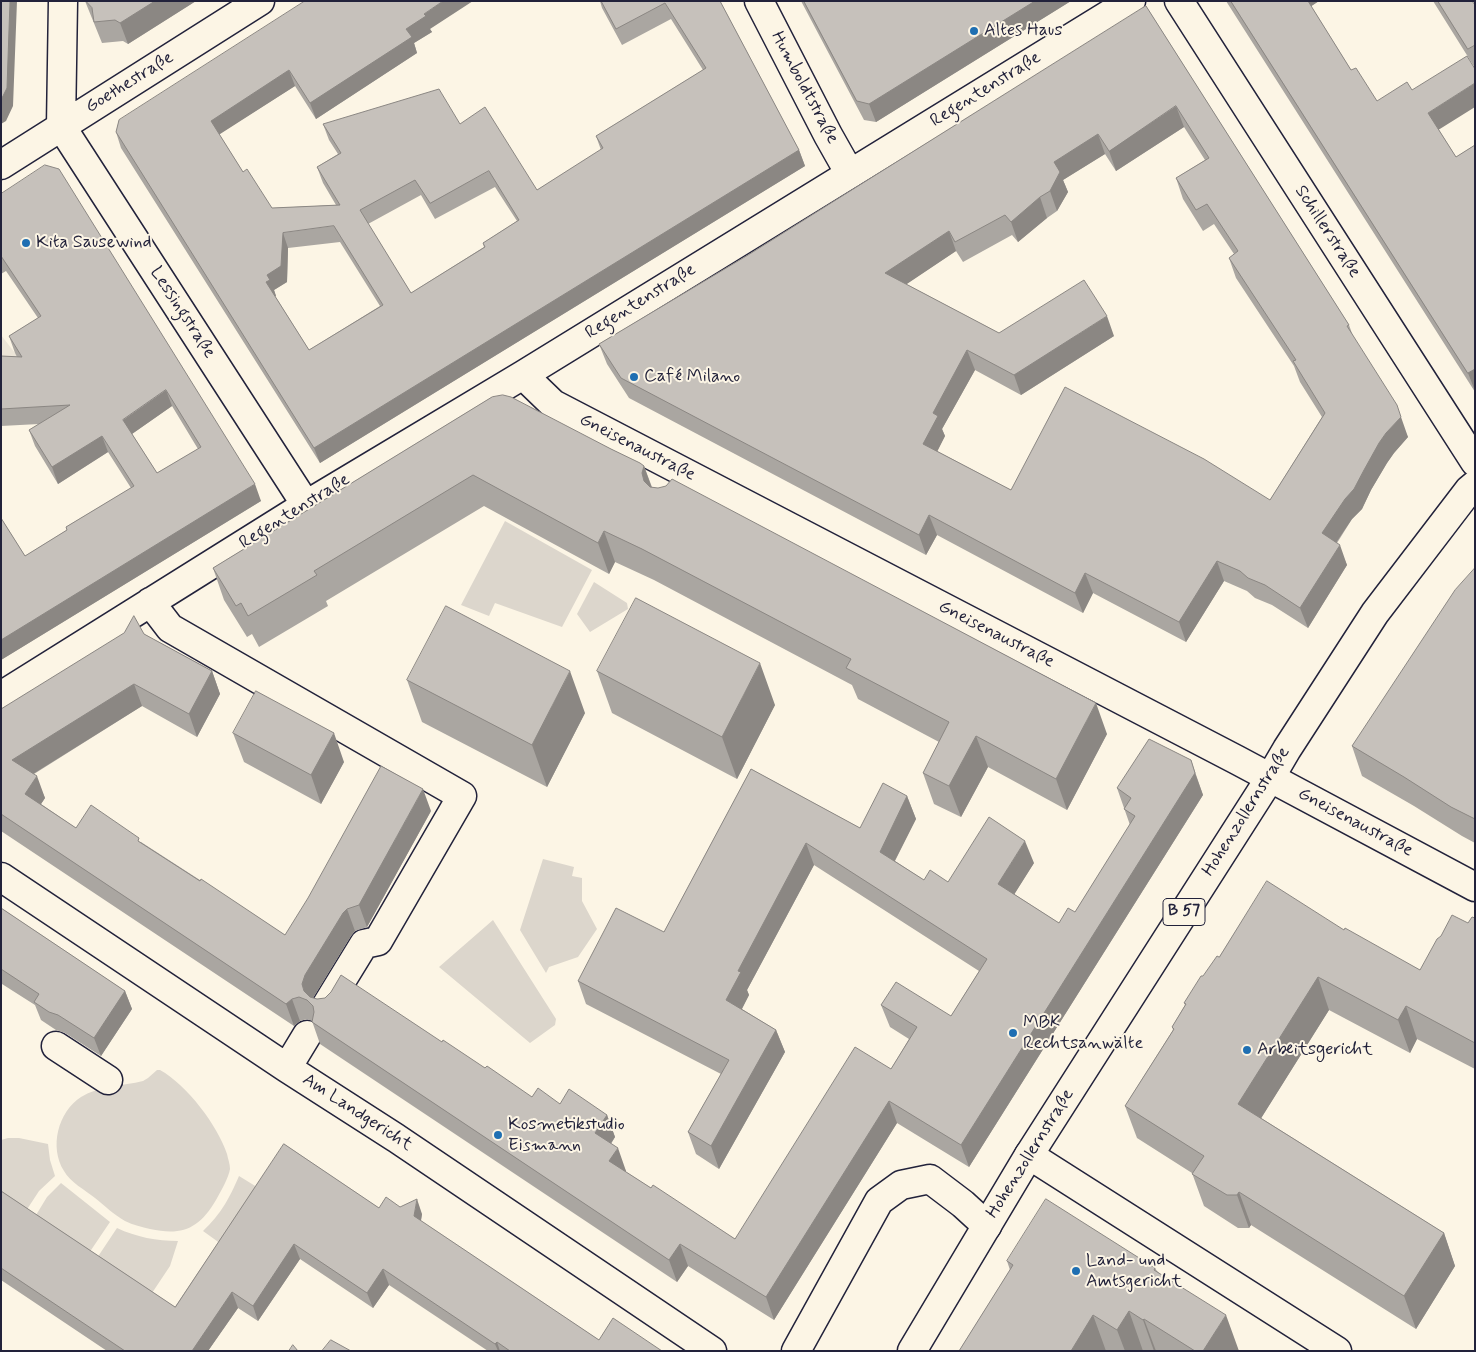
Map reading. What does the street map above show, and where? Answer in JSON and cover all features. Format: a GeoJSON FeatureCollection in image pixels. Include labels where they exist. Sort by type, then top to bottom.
{"type":"FeatureCollection","features":[{"type":"Feature","properties":{"kind":"street"},"geometry":{"type":"LineString","coordinates":[[61,126],[63,1]]}},
{"type":"Feature","properties":{"kind":"street","name":"Goethestraße"},"geometry":{"type":"LineString","coordinates":[[1,165],[260,1]]}},
{"type":"Feature","properties":{"kind":"street","name":"Humboldtstraße"},"geometry":{"type":"LineString","coordinates":[[759,1],[850,174]]}},
{"type":"Feature","properties":{"kind":"street","name":"Regentenstraße"},"geometry":{"type":"LineString","coordinates":[[1,696],[306,505],[523,375],[1131,1]]}},
{"type":"Feature","properties":{"kind":"street","name":"Schillerstraße"},"geometry":{"type":"LineString","coordinates":[[1179,1],[1475,462]]}},
{"type":"Feature","properties":{"kind":"street","name":"Lessingstraße"},"geometry":{"type":"LineString","coordinates":[[61,126],[306,505]]}},
{"type":"Feature","properties":{"kind":"street","name":"Gneisenaustraße"},"geometry":{"type":"LineString","coordinates":[[523,375],[553,404],[679,485],[1270,778],[1475,887]]}},
{"type":"Feature","properties":{"kind":"street","name":"Hohenzollernstraße"},"geometry":{"type":"LineString","coordinates":[[912,1351],[1029,1155],[1375,613],[1469,490],[1475,485]]}},
{"type":"Feature","properties":{"kind":"street"},"geometry":{"type":"LineString","coordinates":[[150,602],[170,628],[462,796],[378,941],[364,944],[326,1006]]}},
{"type":"Feature","properties":{"kind":"street","name":"Am Landgericht"},"geometry":{"type":"LineString","coordinates":[[1,877],[287,1068],[396,1138],[712,1351]]}},
{"type":"Feature","properties":{"kind":"street"},"geometry":{"type":"LineString","coordinates":[[287,1068],[308,1035]]}},
{"type":"Feature","properties":{"kind":"street"},"geometry":{"type":"LineString","coordinates":[[56,1046],[108,1080]]}},
{"type":"Feature","properties":{"kind":"street"},"geometry":{"type":"LineString","coordinates":[[1029,1155],[1337,1351]]}},
{"type":"Feature","properties":{"kind":"street","name":"Hohenzollernstraße"},"geometry":{"type":"LineString","coordinates":[[796,1351],[880,1201],[901,1185],[930,1178],[987,1226]]}},
{"type":"Feature","properties":{"kind":"shaded area"},"geometry":{"type":"Polygon","coordinates":[[[1,335],[15,353],[28,374],[1,372],[1,335]]]}},
{"type":"Feature","properties":{"kind":"shaded area"},"geometry":{"type":"Polygon","coordinates":[[[505,521],[592,570],[562,627],[495,603],[489,616],[461,605],[505,521]]]}},
{"type":"Feature","properties":{"kind":"shaded area"},"geometry":{"type":"Polygon","coordinates":[[[594,582],[627,603],[628,609],[590,632],[577,614],[594,582]]]}},
{"type":"Feature","properties":{"kind":"shaded area"},"geometry":{"type":"Polygon","coordinates":[[[543,859],[574,867],[572,876],[582,878],[582,901],[597,929],[578,957],[549,967],[546,973],[520,930],[543,859]]]}},
{"type":"Feature","properties":{"kind":"shaded area"},"geometry":{"type":"Polygon","coordinates":[[[493,920],[556,1019],[555,1025],[530,1043],[439,967],[493,920]]]}},
{"type":"Feature","properties":{"kind":"shaded area"},"geometry":{"type":"Polygon","coordinates":[[[157,1070],[160,1070],[181,1086],[200,1107],[217,1131],[230,1165],[226,1180],[210,1210],[196,1224],[180,1231],[171,1232],[150,1229],[121,1219],[70,1179],[59,1162],[57,1151],[58,1131],[62,1121],[73,1104],[81,1097],[103,1088],[143,1081],[157,1070]]]}},
{"type":"Feature","properties":{"kind":"shaded area"},"geometry":{"type":"Polygon","coordinates":[[[19,1138],[48,1144],[55,1176],[39,1191],[24,1214],[1,1199],[1,1140],[19,1138]]]}},
{"type":"Feature","properties":{"kind":"shaded area"},"geometry":{"type":"Polygon","coordinates":[[[239,1176],[265,1192],[228,1249],[203,1231],[224,1206],[239,1176]]]}},
{"type":"Feature","properties":{"kind":"shaded area"},"geometry":{"type":"Polygon","coordinates":[[[61,1183],[110,1222],[87,1256],[33,1220],[47,1197],[61,1183]]]}},
{"type":"Feature","properties":{"kind":"shaded area"},"geometry":{"type":"Polygon","coordinates":[[[117,1228],[147,1238],[178,1241],[170,1266],[150,1296],[95,1261],[117,1228]]]}},
{"type":"Feature","properties":{"kind":"building"},"geometry":{"type":"Polygon","coordinates":[[[1,1],[10,1],[7,88],[1,100],[1,1]]]}},
{"type":"Feature","properties":{"kind":"building"},"geometry":{"type":"Polygon","coordinates":[[[86,1],[155,1],[120,23],[115,20],[94,22],[92,8],[86,1]]]}},
{"type":"Feature","properties":{"kind":"building"},"geometry":{"type":"Polygon","coordinates":[[[305,1],[443,1],[424,14],[426,16],[406,29],[412,37],[310,103],[289,70],[211,121],[243,172],[247,169],[272,208],[340,205],[317,167],[341,153],[323,124],[439,89],[460,124],[485,107],[537,190],[603,148],[596,136],[706,68],[665,3],[616,29],[601,1],[720,1],[799,150],[314,448],[116,132],[119,120],[305,1]],[[489,171],[430,203],[415,180],[360,210],[411,293],[485,247],[483,243],[519,220],[489,171]],[[334,226],[283,233],[281,266],[267,275],[270,280],[266,282],[309,350],[383,305],[334,226]]]}},
{"type":"Feature","properties":{"kind":"building"},"geometry":{"type":"Polygon","coordinates":[[[804,1],[1035,1],[869,104],[857,101],[804,1]]]}},
{"type":"Feature","properties":{"kind":"building"},"geometry":{"type":"Polygon","coordinates":[[[1231,1],[1308,1],[1351,70],[1356,68],[1377,101],[1407,82],[1412,90],[1467,56],[1475,69],[1475,83],[1428,113],[1456,157],[1475,145],[1475,369],[1468,373],[1231,1]]]}},
{"type":"Feature","properties":{"kind":"building"},"geometry":{"type":"Polygon","coordinates":[[[1438,1],[1472,1],[1475,5],[1475,45],[1468,49],[1438,1]]]}},
{"type":"Feature","properties":{"kind":"building"},"geometry":{"type":"Polygon","coordinates":[[[1146,6],[1349,325],[1347,326],[1397,405],[1401,417],[1379,443],[1354,489],[1322,533],[1340,545],[1300,608],[1265,585],[1217,561],[1179,622],[1085,573],[1075,593],[929,515],[919,535],[621,378],[599,344],[748,255],[1146,6]],[[1176,106],[1109,151],[1098,134],[1054,162],[1060,172],[1050,191],[1040,197],[1011,222],[1005,215],[955,242],[949,231],[885,273],[999,333],[1084,280],[1107,316],[1014,375],[967,350],[933,413],[938,416],[923,444],[1011,490],[1065,387],[1204,459],[1270,500],[1325,413],[1293,361],[1296,360],[1229,258],[1238,251],[1207,204],[1196,210],[1176,178],[1209,158],[1176,106]]]}},
{"type":"Feature","properties":{"kind":"building"},"geometry":{"type":"Polygon","coordinates":[[[45,165],[59,169],[255,484],[1,640],[1,518],[25,556],[67,530],[66,527],[134,486],[102,436],[52,467],[29,430],[70,405],[1,409],[1,356],[22,357],[9,336],[41,316],[1,256],[1,194],[45,165]],[[166,390],[123,420],[157,473],[201,447],[166,390]]]}},
{"type":"Feature","properties":{"kind":"building"},"geometry":{"type":"Polygon","coordinates":[[[503,395],[511,397],[640,463],[644,466],[642,473],[644,481],[650,487],[666,486],[672,479],[1096,703],[1056,779],[976,736],[949,786],[923,773],[949,722],[846,668],[851,659],[642,549],[604,531],[598,543],[473,475],[314,571],[317,575],[248,616],[241,603],[236,606],[213,568],[492,397],[503,395]]]}},
{"type":"Feature","properties":{"kind":"building"},"geometry":{"type":"Polygon","coordinates":[[[1475,568],[1475,819],[1451,807],[1352,746],[1455,590],[1475,568]]]}},
{"type":"Feature","properties":{"kind":"building"},"geometry":{"type":"Polygon","coordinates":[[[636,598],[760,663],[722,737],[597,671],[636,598]]]}},
{"type":"Feature","properties":{"kind":"building"},"geometry":{"type":"Polygon","coordinates":[[[446,606],[570,671],[532,745],[407,680],[446,606]]]}},
{"type":"Feature","properties":{"kind":"building"},"geometry":{"type":"Polygon","coordinates":[[[134,616],[144,634],[212,671],[189,714],[134,684],[12,760],[37,776],[25,794],[76,828],[91,805],[139,838],[138,841],[200,881],[201,879],[285,935],[308,898],[381,766],[423,789],[359,905],[347,909],[343,913],[305,975],[302,984],[304,991],[310,997],[317,999],[325,998],[341,975],[442,1042],[443,1040],[485,1068],[487,1066],[532,1097],[538,1088],[560,1104],[569,1089],[607,1115],[595,1133],[618,1148],[609,1161],[651,1188],[653,1185],[735,1239],[855,1047],[891,1069],[917,1027],[881,1005],[896,982],[951,1016],[987,959],[806,843],[738,971],[741,972],[726,1000],[776,1030],[711,1146],[688,1132],[729,1060],[578,981],[616,908],[664,932],[751,769],[860,828],[883,783],[907,796],[880,852],[924,880],[930,870],[948,882],[989,817],[1025,841],[998,884],[1059,923],[1068,908],[1075,912],[1135,816],[1124,809],[1131,798],[1117,788],[1149,739],[1191,760],[1195,773],[961,1145],[889,1101],[766,1297],[680,1244],[669,1260],[312,1022],[313,1006],[307,1000],[299,997],[292,999],[286,1004],[1,814],[1,709],[124,633],[134,616]]]}},
{"type":"Feature","properties":{"kind":"building"},"geometry":{"type":"Polygon","coordinates":[[[256,691],[334,733],[311,775],[233,733],[256,691]]]}},
{"type":"Feature","properties":{"kind":"building"},"geometry":{"type":"Polygon","coordinates":[[[1267,881],[1344,930],[1345,928],[1420,970],[1452,915],[1468,923],[1472,917],[1475,918],[1475,1043],[1406,1006],[1398,1020],[1318,977],[1238,1104],[1444,1233],[1404,1296],[1239,1192],[1237,1195],[1227,1195],[1192,1174],[1204,1156],[1125,1106],[1174,1029],[1172,1027],[1186,1004],[1184,1003],[1201,976],[1203,976],[1217,956],[1219,957],[1267,881]]]}},
{"type":"Feature","properties":{"kind":"building"},"geometry":{"type":"Polygon","coordinates":[[[1,908],[125,991],[94,1038],[34,1002],[39,994],[1,969],[1,908]]]}},
{"type":"Feature","properties":{"kind":"building"},"geometry":{"type":"Polygon","coordinates":[[[284,1144],[379,1208],[386,1197],[400,1207],[417,1199],[414,1216],[599,1340],[613,1318],[662,1351],[510,1351],[497,1342],[495,1344],[383,1269],[367,1293],[294,1244],[253,1306],[232,1292],[192,1351],[125,1351],[1,1268],[1,1191],[175,1307],[284,1144]]]}},
{"type":"Feature","properties":{"kind":"building"},"geometry":{"type":"Polygon","coordinates":[[[1046,1199],[1226,1315],[1203,1351],[1195,1351],[1129,1311],[1117,1330],[1093,1315],[1071,1351],[959,1351],[1013,1265],[1007,1261],[1046,1199]]]}},
{"type":"Feature","properties":{"kind":"building"},"geometry":{"type":"Polygon","coordinates":[[[331,1340],[351,1351],[322,1351],[331,1340]]]}},
{"type":"Feature","properties":{"kind":"building"},"geometry":{"type":"Polygon","coordinates":[[[293,1345],[298,1351],[289,1351],[293,1345]]]}},
{"type":"Feature","properties":{"kind":"place","name":"Altes Haus"},"geometry":{"type":"Point","coordinates":[974,31]}},
{"type":"Feature","properties":{"kind":"place","name":"Kita Sausewind"},"geometry":{"type":"Point","coordinates":[26,243]}},
{"type":"Feature","properties":{"kind":"place","name":"Café Milano"},"geometry":{"type":"Point","coordinates":[634,377]}},
{"type":"Feature","properties":{"kind":"place","name":"MBK Rechtsanwälte"},"geometry":{"type":"Point","coordinates":[1013,1033]}},
{"type":"Feature","properties":{"kind":"place","name":"Arbeitsgericht"},"geometry":{"type":"Point","coordinates":[1247,1050]}},
{"type":"Feature","properties":{"kind":"place","name":"Kosmetikstudio Eismann"},"geometry":{"type":"Point","coordinates":[498,1135]}},
{"type":"Feature","properties":{"kind":"place","name":"Land- und Amtsgericht"},"geometry":{"type":"Point","coordinates":[1076,1271]}}]}
